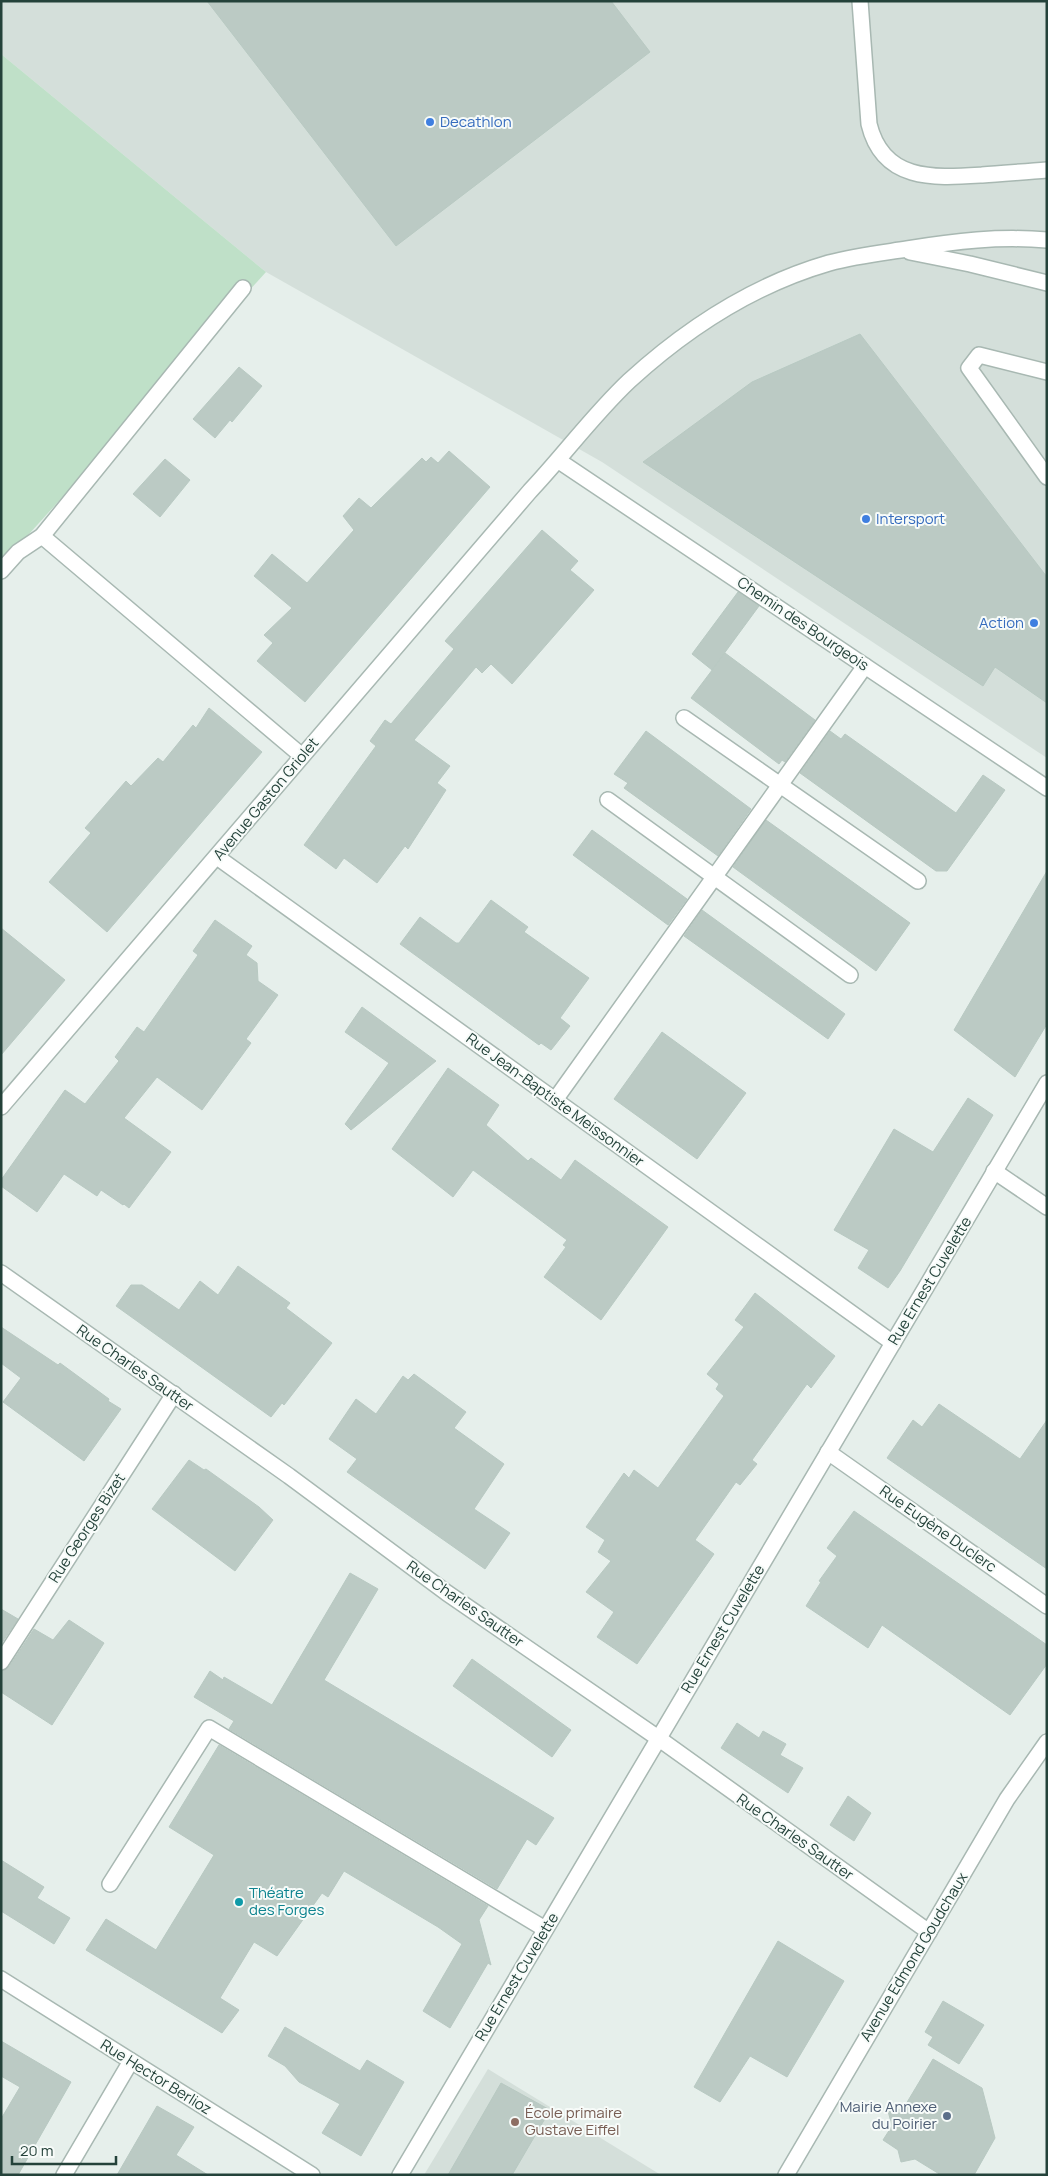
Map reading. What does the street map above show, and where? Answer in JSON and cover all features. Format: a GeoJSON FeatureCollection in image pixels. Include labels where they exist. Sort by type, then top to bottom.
{"type":"FeatureCollection","features":[{"type":"Feature","properties":{"kind":"street"},"geometry":{"type":"LineString","coordinates":[[860,1],[870,124],[873,140],[887,158],[911,172],[934,177],[1047,170]]}},
{"type":"Feature","properties":{"kind":"street","name":"Avenue Gaston Griolet"},"geometry":{"type":"LineString","coordinates":[[1,1107],[530,491],[607,403],[641,370],[692,329],[734,302],[774,282],[829,263],[983,238],[1005,237],[1047,240]]}},
{"type":"Feature","properties":{"kind":"street"},"geometry":{"type":"LineString","coordinates":[[902,250],[970,264],[1047,284]]}},
{"type":"Feature","properties":{"kind":"street"},"geometry":{"type":"LineString","coordinates":[[1,571],[18,552],[42,536],[243,288]]}},
{"type":"Feature","properties":{"kind":"street"},"geometry":{"type":"LineString","coordinates":[[1047,372],[980,355],[969,368],[1047,477]]}},
{"type":"Feature","properties":{"kind":"street","name":"Chemin des Bourgeois"},"geometry":{"type":"LineString","coordinates":[[558,461],[1047,788]]}},
{"type":"Feature","properties":{"kind":"street"},"geometry":{"type":"LineString","coordinates":[[42,536],[302,756]]}},
{"type":"Feature","properties":{"kind":"street"},"geometry":{"type":"LineString","coordinates":[[555,1100],[865,666]]}},
{"type":"Feature","properties":{"kind":"street"},"geometry":{"type":"LineString","coordinates":[[684,718],[918,882]]}},
{"type":"Feature","properties":{"kind":"street"},"geometry":{"type":"LineString","coordinates":[[608,800],[850,975]]}},
{"type":"Feature","properties":{"kind":"street","name":"Rue Jean-Baptiste Meissonnier"},"geometry":{"type":"LineString","coordinates":[[217,857],[893,1343]]}},
{"type":"Feature","properties":{"kind":"street","name":"Rue Ernest Cuvelette"},"geometry":{"type":"LineString","coordinates":[[400,2175],[1047,1083]]}},
{"type":"Feature","properties":{"kind":"street"},"geometry":{"type":"LineString","coordinates":[[994,1171],[1047,1207]]}},
{"type":"Feature","properties":{"kind":"street","name":"Rue Charles Sautter"},"geometry":{"type":"LineString","coordinates":[[1,1273],[174,1394],[447,1593],[658,1738],[929,1932]]}},
{"type":"Feature","properties":{"kind":"street","name":"Rue Georges Bizet"},"geometry":{"type":"LineString","coordinates":[[1,1662],[174,1394]]}},
{"type":"Feature","properties":{"kind":"street","name":"Rue Eugène Duclerc"},"geometry":{"type":"LineString","coordinates":[[828,1452],[1047,1606]]}},
{"type":"Feature","properties":{"kind":"street"},"geometry":{"type":"LineString","coordinates":[[110,1884],[209,1728],[545,1929]]}},
{"type":"Feature","properties":{"kind":"street","name":"Avenue Edmond Goudchaux"},"geometry":{"type":"LineString","coordinates":[[786,2175],[1007,1799],[1047,1742]]}},
{"type":"Feature","properties":{"kind":"street","name":"Rue Hector Berlioz"},"geometry":{"type":"LineString","coordinates":[[1,1979],[312,2175]]}},
{"type":"Feature","properties":{"kind":"street"},"geometry":{"type":"LineString","coordinates":[[64,2175],[131,2061]]}},
{"type":"Feature","properties":{"kind":"shaded area"},"geometry":{"type":"Polygon","coordinates":[[[1,1],[1047,1],[1047,758],[602,462],[266,272],[1,54],[1,1]]]}},
{"type":"Feature","properties":{"kind":"shaded area","name":"École primaire Gustave Eiffel"},"geometry":{"type":"Polygon","coordinates":[[[488,2069],[661,2175],[424,2175],[488,2069]]]}},
{"type":"Feature","properties":{"kind":"green space"},"geometry":{"type":"Polygon","coordinates":[[[1,54],[266,272],[1,565],[1,54]]]}},
{"type":"Feature","properties":{"kind":"building","name":"Decathlon"},"geometry":{"type":"Polygon","coordinates":[[[207,1],[611,1],[650,52],[396,246],[207,1]]]}},
{"type":"Feature","properties":{"kind":"building","name":"Intersport"},"geometry":{"type":"Polygon","coordinates":[[[860,334],[1047,577],[1047,703],[995,667],[983,686],[643,462],[752,382],[860,334]]]}},
{"type":"Feature","properties":{"kind":"building"},"geometry":{"type":"Polygon","coordinates":[[[239,367],[262,386],[232,422],[230,420],[215,438],[193,419],[239,367]]]}},
{"type":"Feature","properties":{"kind":"building"},"geometry":{"type":"Polygon","coordinates":[[[449,451],[490,487],[305,702],[257,661],[273,643],[264,635],[292,608],[254,576],[272,554],[307,583],[354,530],[343,516],[359,498],[371,508],[422,458],[426,462],[431,457],[438,463],[449,451]]]}},
{"type":"Feature","properties":{"kind":"building"},"geometry":{"type":"Polygon","coordinates":[[[165,459],[190,480],[160,517],[133,494],[165,459]]]}},
{"type":"Feature","properties":{"kind":"building"},"geometry":{"type":"Polygon","coordinates":[[[542,530],[578,561],[570,570],[594,590],[512,684],[491,664],[482,673],[476,667],[414,740],[450,766],[437,783],[446,790],[408,849],[405,846],[377,883],[344,858],[336,869],[304,845],[376,746],[370,741],[385,720],[391,724],[454,649],[445,641],[542,530]]]}},
{"type":"Feature","properties":{"kind":"building"},"geometry":{"type":"Polygon","coordinates":[[[738,592],[759,606],[712,670],[692,654],[738,592]]]}},
{"type":"Feature","properties":{"kind":"building"},"geometry":{"type":"Polygon","coordinates":[[[725,653],[815,720],[785,762],[782,760],[779,764],[691,698],[725,653]]]}},
{"type":"Feature","properties":{"kind":"building"},"geometry":{"type":"Polygon","coordinates":[[[209,708],[262,752],[107,932],[49,882],[91,833],[85,828],[126,781],[131,786],[158,758],[163,762],[193,725],[196,728],[209,708]]]}},
{"type":"Feature","properties":{"kind":"building"},"geometry":{"type":"Polygon","coordinates":[[[646,731],[751,809],[718,856],[624,788],[628,783],[614,774],[646,731]]]}},
{"type":"Feature","properties":{"kind":"building"},"geometry":{"type":"Polygon","coordinates":[[[830,731],[841,739],[845,734],[956,813],[983,775],[1005,790],[947,871],[936,871],[800,773],[830,731]]]}},
{"type":"Feature","properties":{"kind":"building"},"geometry":{"type":"Polygon","coordinates":[[[766,820],[910,923],[876,971],[733,867],[766,820]]]}},
{"type":"Feature","properties":{"kind":"building"},"geometry":{"type":"Polygon","coordinates":[[[592,830],[687,899],[668,925],[573,855],[592,830]]]}},
{"type":"Feature","properties":{"kind":"building"},"geometry":{"type":"Polygon","coordinates":[[[1047,871],[1047,1024],[1015,1077],[954,1030],[1047,871]]]}},
{"type":"Feature","properties":{"kind":"building"},"geometry":{"type":"Polygon","coordinates":[[[491,900],[528,927],[524,932],[589,978],[560,1018],[570,1026],[551,1050],[541,1043],[539,1045],[400,944],[420,917],[456,943],[459,943],[491,900]]]}},
{"type":"Feature","properties":{"kind":"building"},"geometry":{"type":"Polygon","coordinates":[[[702,910],[845,1014],[828,1039],[684,936],[702,910]]]}},
{"type":"Feature","properties":{"kind":"building"},"geometry":{"type":"Polygon","coordinates":[[[215,920],[252,946],[246,955],[257,963],[258,981],[278,995],[246,1039],[251,1043],[202,1110],[157,1077],[124,1118],[171,1152],[129,1208],[101,1190],[97,1196],[64,1174],[37,1212],[1,1186],[1,1180],[65,1090],[85,1104],[119,1061],[115,1057],[137,1027],[144,1032],[198,955],[193,951],[215,920]]]}},
{"type":"Feature","properties":{"kind":"building"},"geometry":{"type":"Polygon","coordinates":[[[1,928],[65,980],[1,1055],[1,928]]]}},
{"type":"Feature","properties":{"kind":"building"},"geometry":{"type":"Polygon","coordinates":[[[362,1007],[436,1061],[351,1130],[345,1124],[389,1063],[345,1032],[362,1007]]]}},
{"type":"Feature","properties":{"kind":"building"},"geometry":{"type":"Polygon","coordinates":[[[662,1032],[746,1093],[697,1159],[614,1099],[662,1032]]]}},
{"type":"Feature","properties":{"kind":"building"},"geometry":{"type":"Polygon","coordinates":[[[448,1068],[499,1105],[486,1125],[528,1161],[531,1158],[561,1180],[575,1160],[668,1227],[601,1320],[544,1277],[566,1247],[563,1245],[567,1240],[473,1170],[453,1197],[392,1149],[448,1068]]]}},
{"type":"Feature","properties":{"kind":"building"},"geometry":{"type":"Polygon","coordinates":[[[968,1098],[993,1115],[888,1288],[858,1268],[869,1250],[834,1230],[894,1129],[933,1152],[968,1098]]]}},
{"type":"Feature","properties":{"kind":"building"},"geometry":{"type":"Polygon","coordinates":[[[238,1266],[290,1303],[286,1308],[332,1343],[284,1405],[282,1403],[271,1417],[116,1306],[131,1285],[142,1285],[179,1310],[200,1281],[218,1295],[238,1266]]]}},
{"type":"Feature","properties":{"kind":"building"},"geometry":{"type":"Polygon","coordinates":[[[755,1293],[835,1356],[811,1388],[807,1384],[752,1460],[757,1464],[740,1485],[736,1482],[695,1540],[714,1554],[637,1664],[597,1637],[614,1612],[586,1592],[611,1561],[598,1552],[605,1540],[586,1527],[624,1473],[629,1478],[634,1470],[658,1488],[724,1396],[716,1389],[719,1384],[707,1374],[744,1327],[735,1320],[755,1293]]]}},
{"type":"Feature","properties":{"kind":"building"},"geometry":{"type":"Polygon","coordinates":[[[1,1327],[58,1365],[60,1363],[121,1409],[84,1461],[3,1402],[21,1378],[1,1363],[1,1327]]]}},
{"type":"Feature","properties":{"kind":"building"},"geometry":{"type":"Polygon","coordinates":[[[414,1374],[466,1412],[454,1428],[504,1464],[474,1509],[510,1533],[485,1569],[347,1472],[357,1459],[329,1439],[356,1399],[376,1414],[403,1376],[408,1380],[414,1374]]]}},
{"type":"Feature","properties":{"kind":"building"},"geometry":{"type":"Polygon","coordinates":[[[939,1404],[1020,1459],[1047,1420],[1047,1569],[887,1458],[913,1420],[922,1427],[939,1404]]]}},
{"type":"Feature","properties":{"kind":"building"},"geometry":{"type":"Polygon","coordinates":[[[189,1460],[204,1470],[206,1469],[259,1507],[273,1520],[235,1571],[152,1509],[189,1460]]]}},
{"type":"Feature","properties":{"kind":"building"},"geometry":{"type":"Polygon","coordinates":[[[854,1511],[1047,1645],[1047,1664],[1010,1715],[882,1625],[868,1648],[806,1606],[821,1582],[819,1581],[837,1556],[827,1548],[854,1511]]]}},
{"type":"Feature","properties":{"kind":"building"},"geometry":{"type":"Polygon","coordinates":[[[350,1573],[378,1589],[324,1680],[554,1818],[536,1845],[527,1839],[497,1889],[229,1729],[234,1721],[194,1697],[210,1671],[223,1680],[224,1677],[272,1705],[350,1573]]]}},
{"type":"Feature","properties":{"kind":"building"},"geometry":{"type":"Polygon","coordinates":[[[1,1609],[18,1619],[1,1644],[1,1609]]]}},
{"type":"Feature","properties":{"kind":"building"},"geometry":{"type":"Polygon","coordinates":[[[69,1620],[104,1643],[52,1725],[1,1692],[1,1671],[9,1667],[34,1629],[53,1640],[69,1620]]]}},
{"type":"Feature","properties":{"kind":"building"},"geometry":{"type":"Polygon","coordinates":[[[472,1659],[571,1730],[552,1757],[453,1686],[472,1659]]]}},
{"type":"Feature","properties":{"kind":"building"},"geometry":{"type":"Polygon","coordinates":[[[737,1723],[759,1738],[763,1731],[786,1744],[780,1755],[803,1768],[788,1793],[721,1748],[737,1723]]]}},
{"type":"Feature","properties":{"kind":"building"},"geometry":{"type":"Polygon","coordinates":[[[219,1745],[488,1906],[479,1920],[491,1965],[488,1963],[450,2028],[423,2011],[462,1944],[438,1927],[344,1871],[328,1897],[322,1893],[277,1956],[254,1942],[220,1998],[239,2010],[222,2033],[86,1950],[106,1919],[156,1950],[214,1855],[169,1827],[219,1745]]]}},
{"type":"Feature","properties":{"kind":"building"},"geometry":{"type":"Polygon","coordinates":[[[848,1796],[871,1813],[854,1841],[830,1825],[848,1796]]]}},
{"type":"Feature","properties":{"kind":"building"},"geometry":{"type":"Polygon","coordinates":[[[1,1860],[44,1887],[37,1898],[70,1918],[54,1944],[1,1911],[1,1860]]]}},
{"type":"Feature","properties":{"kind":"building"},"geometry":{"type":"Polygon","coordinates":[[[778,1941],[844,1981],[787,2077],[750,2056],[720,2102],[694,2087],[778,1941]]]}},
{"type":"Feature","properties":{"kind":"building"},"geometry":{"type":"Polygon","coordinates":[[[943,2001],[984,2025],[959,2064],[928,2045],[933,2037],[925,2032],[943,2001]]]}},
{"type":"Feature","properties":{"kind":"building"},"geometry":{"type":"Polygon","coordinates":[[[285,2027],[360,2071],[367,2060],[404,2082],[361,2156],[322,2133],[340,2104],[299,2082],[285,2066],[268,2056],[285,2027]]]}},
{"type":"Feature","properties":{"kind":"building"},"geometry":{"type":"Polygon","coordinates":[[[1,2041],[71,2082],[18,2175],[1,2175],[1,2119],[20,2087],[1,2076],[1,2041]]]}},
{"type":"Feature","properties":{"kind":"building","name":"Mairie Annexe du Poirier"},"geometry":{"type":"Polygon","coordinates":[[[933,2059],[982,2088],[995,2138],[974,2175],[941,2175],[915,2159],[901,2162],[898,2150],[883,2140],[892,2126],[888,2111],[903,2109],[933,2059]]]}},
{"type":"Feature","properties":{"kind":"building"},"geometry":{"type":"Polygon","coordinates":[[[501,2083],[550,2110],[512,2175],[448,2175],[501,2083]]]}},
{"type":"Feature","properties":{"kind":"building"},"geometry":{"type":"Polygon","coordinates":[[[157,2106],[194,2127],[176,2155],[208,2175],[117,2175],[157,2106]]]}},
{"type":"Feature","properties":{"kind":"place","name":"Decathlon"},"geometry":{"type":"Point","coordinates":[430,122]}},
{"type":"Feature","properties":{"kind":"place","name":"Intersport"},"geometry":{"type":"Point","coordinates":[866,519]}},
{"type":"Feature","properties":{"kind":"place","name":"Action"},"geometry":{"type":"Point","coordinates":[1034,623]}},
{"type":"Feature","properties":{"kind":"place","name":"Théatre des Forges"},"geometry":{"type":"Point","coordinates":[239,1902]}},
{"type":"Feature","properties":{"kind":"place","name":"Mairie Annexe du Poirier"},"geometry":{"type":"Point","coordinates":[947,2116]}},
{"type":"Feature","properties":{"kind":"place","name":"École primaire Gustave Eiffel"},"geometry":{"type":"Point","coordinates":[515,2122]}}]}
